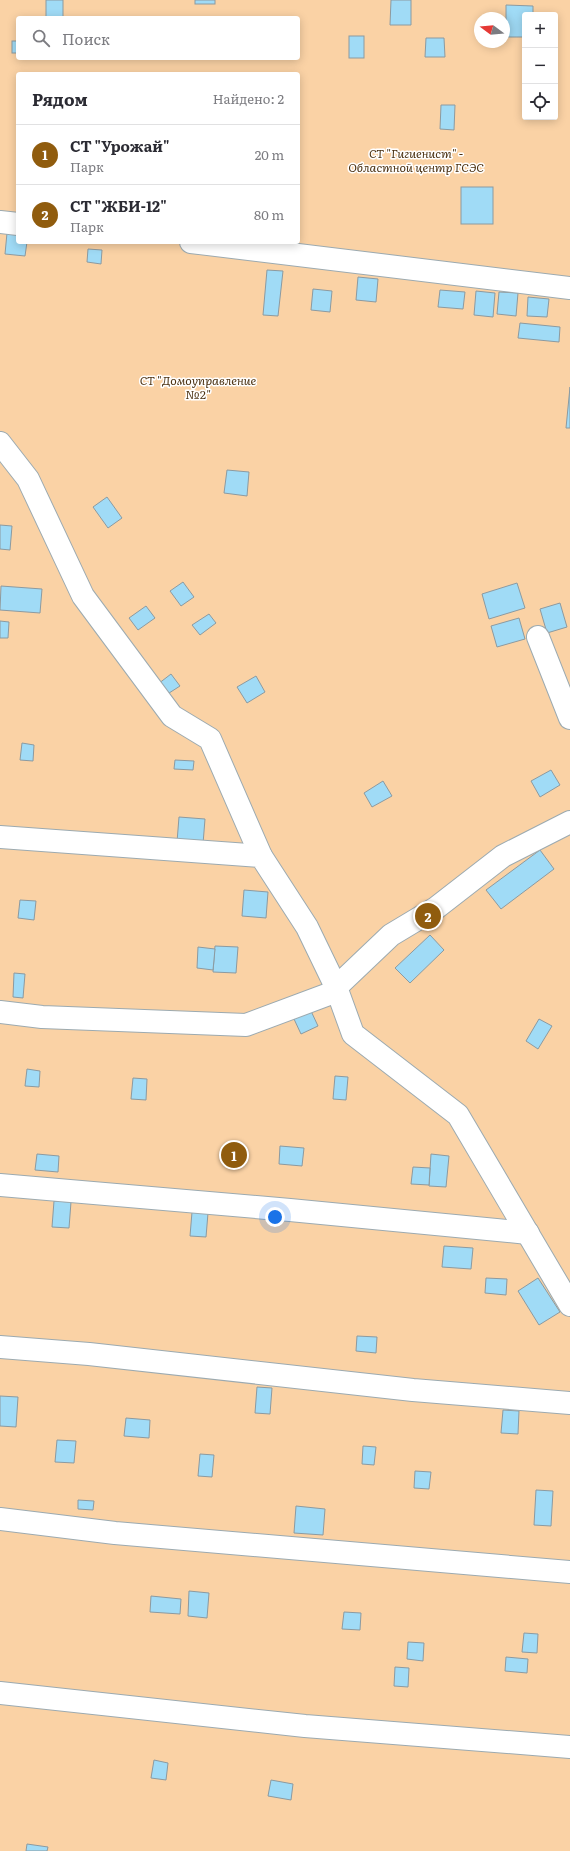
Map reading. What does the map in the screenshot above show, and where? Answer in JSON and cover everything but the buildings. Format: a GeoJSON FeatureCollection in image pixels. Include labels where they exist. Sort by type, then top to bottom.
{"type":"FeatureCollection","features":[{"type":"Feature","properties":{"kind":"street"},"geometry":{"type":"LineString","coordinates":[[0,222],[16,224]]}},
{"type":"Feature","properties":{"kind":"street"},"geometry":{"type":"LineString","coordinates":[[207,244],[570,288]]}},
{"type":"Feature","properties":{"kind":"street"},"geometry":{"type":"LineString","coordinates":[[0,443],[28,479],[84,596],[172,716],[210,739],[261,856],[306,927],[336,987],[353,1034],[458,1115],[570,1305]]}},
{"type":"Feature","properties":{"kind":"street"},"geometry":{"type":"LineString","coordinates":[[538,637],[570,718]]}},
{"type":"Feature","properties":{"kind":"street"},"geometry":{"type":"LineString","coordinates":[[0,1012],[42,1017],[246,1025],[329,994],[391,935],[436,908],[503,856],[570,822]]}},
{"type":"Feature","properties":{"kind":"street"},"geometry":{"type":"LineString","coordinates":[[0,837],[261,856]]}},
{"type":"Feature","properties":{"kind":"street"},"geometry":{"type":"LineString","coordinates":[[0,1185],[290,1210],[528,1233]]}},
{"type":"Feature","properties":{"kind":"street"},"geometry":{"type":"LineString","coordinates":[[0,1347],[89,1354],[413,1390],[570,1403]]}},
{"type":"Feature","properties":{"kind":"street"},"geometry":{"type":"LineString","coordinates":[[0,1519],[115,1533],[570,1572]]}},
{"type":"Feature","properties":{"kind":"street"},"geometry":{"type":"LineString","coordinates":[[0,1693],[305,1726],[570,1747]]}},
{"type":"Feature","properties":{"kind":"green space"},"geometry":{"type":"Polygon","coordinates":[[[0,0],[570,0],[570,1851],[0,1851],[0,0]]]}},
{"type":"Feature","properties":{"kind":"place","name":"СТ \"ЖБИ-12\""},"geometry":{"type":"Point","coordinates":[428,916]}},
{"type":"Feature","properties":{"kind":"place","name":"СТ \"Урожай\""},"geometry":{"type":"Point","coordinates":[234,1155]}},
{"type":"Feature","properties":{"kind":"park label","name":"СТ \"Гигиенист\" - Областной центр ГСЭС"},"geometry":{"type":"Point","coordinates":[416,160]}},
{"type":"Feature","properties":{"kind":"park label","name":"СТ \"Домоуправление №2\""},"geometry":{"type":"Point","coordinates":[198,387]}}]}
